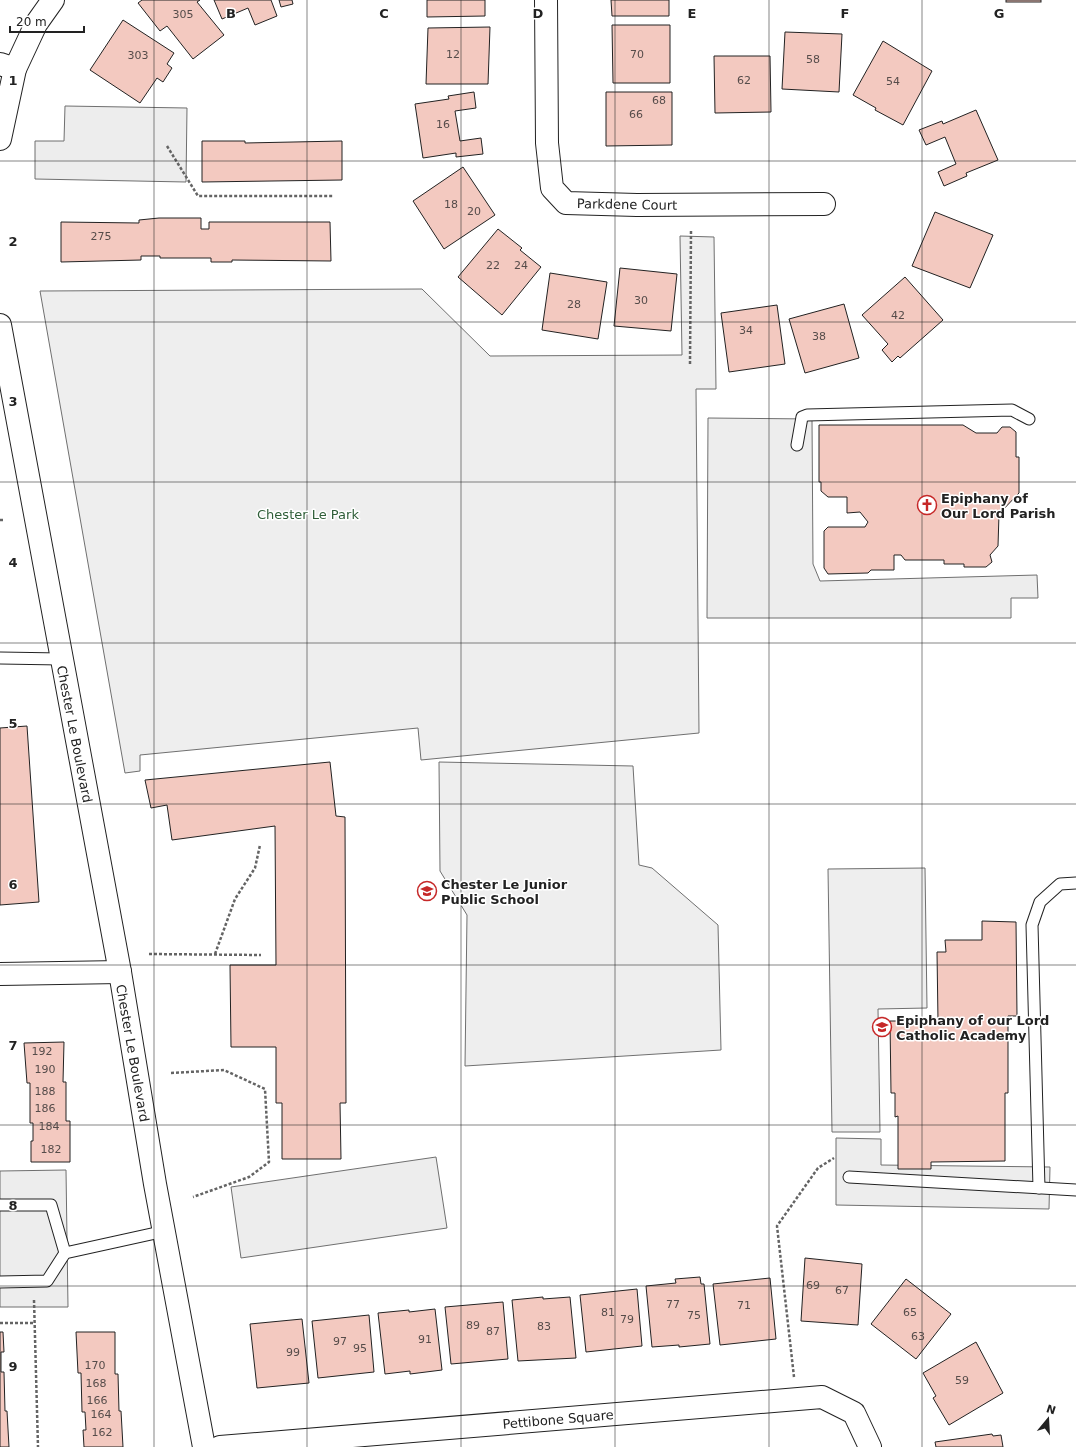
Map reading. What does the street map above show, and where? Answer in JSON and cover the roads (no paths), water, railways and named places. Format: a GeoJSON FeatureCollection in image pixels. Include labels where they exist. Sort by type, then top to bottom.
{"type":"FeatureCollection","features":[{"type":"Feature","properties":{"kind":"street"},"geometry":{"type":"LineString","coordinates":[[0,139],[8,66],[53,0]]}},
{"type":"Feature","properties":{"kind":"street","name":"Parkdene Court"},"geometry":{"type":"LineString","coordinates":[[546,0],[547,143],[552,188],[566,203],[638,205],[824,204]]}},
{"type":"Feature","properties":{"kind":"street","name":"Chester Le Boulevard"},"geometry":{"type":"LineString","coordinates":[[0,325],[120,972],[204,1447]]}},
{"type":"Feature","properties":{"kind":"street"},"geometry":{"type":"LineString","coordinates":[[0,974],[120,972]]}},
{"type":"Feature","properties":{"kind":"street","name":"Pettibone Square"},"geometry":{"type":"LineString","coordinates":[[220,1447],[822,1397],[854,1413],[870,1447]]}},
{"type":"Feature","properties":{"kind":"lane"},"geometry":{"type":"LineString","coordinates":[[797,445],[802,417],[807,415],[1012,410],[1029,419]]}},
{"type":"Feature","properties":{"kind":"lane","name":"Chester Le Boulevard"},"geometry":{"type":"LineString","coordinates":[[0,658],[61,659]]}},
{"type":"Feature","properties":{"kind":"lane"},"geometry":{"type":"LineString","coordinates":[[1039,1188],[1032,925],[1040,902],[1060,884],[1076,883]]}},
{"type":"Feature","properties":{"kind":"lane"},"geometry":{"type":"LineString","coordinates":[[849,1177],[1076,1190]]}},
{"type":"Feature","properties":{"kind":"lane"},"geometry":{"type":"LineString","coordinates":[[0,1205],[51,1205],[65,1252]]}},
{"type":"Feature","properties":{"kind":"lane"},"geometry":{"type":"LineString","coordinates":[[0,1282],[47,1281],[65,1252],[165,1231]]}},
{"type":"Feature","properties":{"kind":"place","name":"Epiphany of Our Lord Parish"},"geometry":{"type":"Point","coordinates":[927,505]}},
{"type":"Feature","properties":{"kind":"place","name":"Chester Le Junior Public School"},"geometry":{"type":"Point","coordinates":[427,891]}},
{"type":"Feature","properties":{"kind":"place","name":"Epiphany of our Lord Catholic Academy"},"geometry":{"type":"Point","coordinates":[882,1027]}},
{"type":"Feature","properties":{"kind":"park label","name":"Chester Le Park"},"geometry":{"type":"Point","coordinates":[308,514]}}]}
